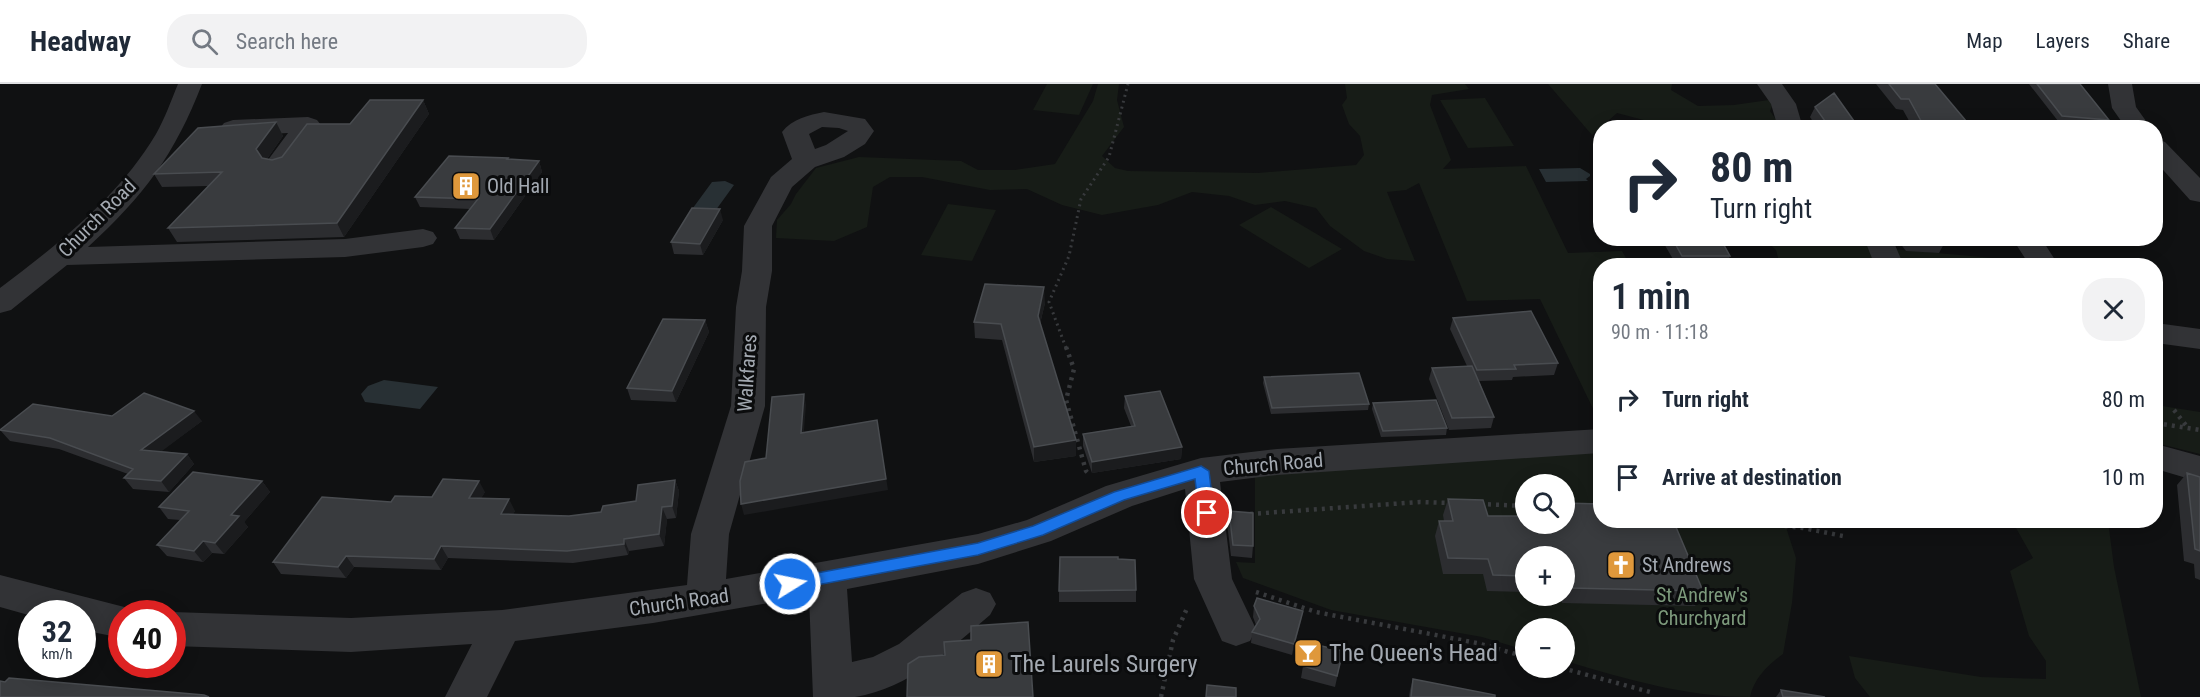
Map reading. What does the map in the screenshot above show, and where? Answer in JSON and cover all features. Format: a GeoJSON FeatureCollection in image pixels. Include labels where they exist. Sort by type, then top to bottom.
{"type":"FeatureCollection","features":[{"type":"Feature","properties":{"kind":"street","name":"Church Road"},"geometry":{"type":"LineString","coordinates":[[0,303],[61,256],[128,192],[169,134],[190,84]]}},
{"type":"Feature","properties":{"kind":"street"},"geometry":{"type":"LineString","coordinates":[[1769,84],[1778,92],[1788,111],[1790,120]]}},
{"type":"Feature","properties":{"kind":"street"},"geometry":{"type":"LineString","coordinates":[[2120,84],[2124,108],[2133,120]]}},
{"type":"Feature","properties":{"kind":"street"},"geometry":{"type":"LineString","coordinates":[[169,134],[308,125],[279,163]]}},
{"type":"Feature","properties":{"kind":"street"},"geometry":{"type":"LineString","coordinates":[[2163,154],[2200,194]]}},
{"type":"Feature","properties":{"kind":"street","name":"Walkfares"},"geometry":{"type":"LineString","coordinates":[[705,598],[710,534],[748,406],[751,307],[757,271],[758,226],[781,183],[806,161]]}},
{"type":"Feature","properties":{"kind":"street"},"geometry":{"type":"LineString","coordinates":[[61,256],[335,249],[423,238]]}},
{"type":"Feature","properties":{"kind":"street"},"geometry":{"type":"LineString","coordinates":[[2163,334],[2200,339]]}},
{"type":"Feature","properties":{"kind":"street","name":"Church Road"},"geometry":{"type":"LineString","coordinates":[[186,629],[351,635],[502,626],[705,598],[978,549],[1038,531],[1119,496],[1201,471],[1277,462],[1593,441]]}},
{"type":"Feature","properties":{"kind":"street"},"geometry":{"type":"LineString","coordinates":[[2163,460],[2200,469]]}},
{"type":"Feature","properties":{"kind":"street"},"geometry":{"type":"LineString","coordinates":[[1201,471],[1213,579],[1236,629]]}},
{"type":"Feature","properties":{"kind":"street"},"geometry":{"type":"LineString","coordinates":[[827,577],[833,691],[882,672],[914,656],[976,604]]}},
{"type":"Feature","properties":{"kind":"street"},"geometry":{"type":"LineString","coordinates":[[0,591],[32,600]]}},
{"type":"Feature","properties":{"kind":"street"},"geometry":{"type":"LineString","coordinates":[[466,697],[502,626]]}},
{"type":"Feature","properties":{"kind":"path"},"geometry":{"type":"LineString","coordinates":[[1119,496],[1086,471],[1066,400],[1074,369],[1048,302],[1069,256],[1081,200],[1109,157],[1128,84]]}},
{"type":"Feature","properties":{"kind":"path"},"geometry":{"type":"LineString","coordinates":[[2174,410],[2188,429]]}},
{"type":"Feature","properties":{"kind":"path"},"geometry":{"type":"LineString","coordinates":[[2163,424],[2200,430]]}},
{"type":"Feature","properties":{"kind":"path"},"geometry":{"type":"LineString","coordinates":[[1207,513],[1289,512],[1420,502],[1463,504]]}},
{"type":"Feature","properties":{"kind":"path"},"geometry":{"type":"LineString","coordinates":[[1474,504],[1515,506]]}},
{"type":"Feature","properties":{"kind":"path"},"geometry":{"type":"LineString","coordinates":[[1803,528],[1843,536]]}},
{"type":"Feature","properties":{"kind":"path"},"geometry":{"type":"LineString","coordinates":[[1213,579],[1316,612],[1477,643],[1515,654]]}},
{"type":"Feature","properties":{"kind":"path"},"geometry":{"type":"LineString","coordinates":[[1575,671],[1650,692]]}},
{"type":"Feature","properties":{"kind":"green space"},"geometry":{"type":"Polygon","coordinates":[[[1047,84],[1093,84],[1079,115],[1033,110],[1047,84]]]}},
{"type":"Feature","properties":{"kind":"green space"},"geometry":{"type":"Polygon","coordinates":[[[1098,84],[1119,84],[1117,100],[1124,127],[1102,156],[1115,168],[1128,171],[1258,173],[1356,165],[1364,155],[1360,136],[1349,124],[1342,105],[1347,98],[1345,84],[1465,84],[1469,89],[1432,95],[1430,105],[1451,160],[1443,169],[1526,166],[1568,253],[1622,251],[1626,258],[1593,258],[1593,409],[1540,299],[1467,301],[1419,183],[1406,190],[1387,192],[1415,261],[1387,259],[1364,251],[1330,226],[1316,208],[1285,201],[1255,205],[1229,196],[1192,192],[1158,205],[1102,215],[1062,205],[1027,189],[990,190],[922,177],[890,177],[873,187],[867,227],[834,241],[776,238],[777,220],[816,168],[859,157],[961,161],[978,170],[1015,170],[1055,164],[1093,101],[1098,84]]]}},
{"type":"Feature","properties":{"kind":"green space"},"geometry":{"type":"Polygon","coordinates":[[[1548,84],[1672,84],[1671,90],[1698,106],[1734,105],[1769,100],[1773,104],[1770,111],[1776,120],[1644,120],[1617,113],[1609,120],[1593,120],[1592,135],[1548,84]]]}},
{"type":"Feature","properties":{"kind":"green space"},"geometry":{"type":"Polygon","coordinates":[[[1485,98],[1514,146],[1468,148],[1440,100],[1485,98]]]}},
{"type":"Feature","properties":{"kind":"green space"},"geometry":{"type":"Polygon","coordinates":[[[948,204],[996,210],[972,261],[921,255],[948,204]]]}},
{"type":"Feature","properties":{"kind":"green space"},"geometry":{"type":"Polygon","coordinates":[[[1271,207],[1342,249],[1309,268],[1239,225],[1271,207]]]}},
{"type":"Feature","properties":{"kind":"green space"},"geometry":{"type":"Polygon","coordinates":[[[1772,246],[1874,246],[1879,258],[1778,258],[1776,250],[1772,246]]]}},
{"type":"Feature","properties":{"kind":"green space"},"geometry":{"type":"Polygon","coordinates":[[[1892,249],[1993,258],[1895,258],[1892,249]]]}},
{"type":"Feature","properties":{"kind":"green space"},"geometry":{"type":"Polygon","coordinates":[[[2163,406],[2200,412],[2200,454],[2163,445],[2163,406]]]}},
{"type":"Feature","properties":{"kind":"green space","name":"St Andrew's Churchyard"},"geometry":{"type":"Polygon","coordinates":[[[1593,452],[1593,528],[1786,528],[1796,558],[1792,603],[1783,654],[1762,672],[1750,697],[1679,690],[1575,664],[1575,618],[1515,618],[1515,647],[1482,637],[1331,610],[1243,578],[1236,562],[1255,563],[1255,476],[1593,452]]]}},
{"type":"Feature","properties":{"kind":"green space"},"geometry":{"type":"Polygon","coordinates":[[[2016,528],[2109,528],[2114,567],[2141,697],[1870,697],[1855,678],[1849,656],[1981,677],[2046,679],[2046,661],[2029,636],[2010,571],[2033,558],[2016,528]]]}},
{"type":"Feature","properties":{"kind":"shaded area"},"geometry":{"type":"Polygon","coordinates":[[[1580,168],[1590,174],[1586,179],[1588,181],[1546,182],[1539,169],[1580,168]]]}},
{"type":"Feature","properties":{"kind":"shaded area"},"geometry":{"type":"Polygon","coordinates":[[[725,181],[734,185],[713,214],[690,212],[712,182],[725,181]]]}},
{"type":"Feature","properties":{"kind":"shaded area"},"geometry":{"type":"Polygon","coordinates":[[[384,380],[438,387],[420,409],[365,402],[361,394],[368,386],[384,380]]]}},
{"type":"Feature","properties":{"kind":"building"},"geometry":{"type":"Polygon","coordinates":[[[1889,84],[1935,84],[1965,120],[1921,120],[1909,99],[1901,99],[1889,84]]]}},
{"type":"Feature","properties":{"kind":"building"},"geometry":{"type":"Polygon","coordinates":[[[2037,84],[2080,84],[2109,120],[2062,116],[2037,84]]]}},
{"type":"Feature","properties":{"kind":"building"},"geometry":{"type":"Polygon","coordinates":[[[1834,93],[1853,120],[1824,120],[1815,107],[1834,93]]]}},
{"type":"Feature","properties":{"kind":"building"},"geometry":{"type":"Polygon","coordinates":[[[370,100],[423,100],[337,223],[168,228],[222,172],[154,174],[198,128],[276,122],[256,149],[262,158],[272,160],[282,157],[307,124],[350,124],[370,100]]]}},
{"type":"Feature","properties":{"kind":"building"},"geometry":{"type":"Polygon","coordinates":[[[449,156],[539,161],[490,229],[455,228],[478,199],[415,197],[449,156]]]}},
{"type":"Feature","properties":{"kind":"building"},"geometry":{"type":"Polygon","coordinates":[[[692,208],[720,209],[700,244],[671,242],[692,208]]]}},
{"type":"Feature","properties":{"kind":"building"},"geometry":{"type":"Polygon","coordinates":[[[1676,246],[1724,246],[1730,256],[1682,256],[1676,246]]]}},
{"type":"Feature","properties":{"kind":"building"},"geometry":{"type":"Polygon","coordinates":[[[985,284],[1044,287],[1038,316],[1076,440],[1034,447],[1001,324],[974,322],[985,284]]]}},
{"type":"Feature","properties":{"kind":"building"},"geometry":{"type":"Polygon","coordinates":[[[1531,311],[1558,363],[1514,365],[1516,369],[1477,370],[1453,318],[1531,311]]]}},
{"type":"Feature","properties":{"kind":"building"},"geometry":{"type":"Polygon","coordinates":[[[663,319],[705,320],[672,391],[627,388],[663,319]]]}},
{"type":"Feature","properties":{"kind":"building"},"geometry":{"type":"Polygon","coordinates":[[[1472,366],[1494,417],[1452,418],[1432,368],[1472,366]]]}},
{"type":"Feature","properties":{"kind":"building"},"geometry":{"type":"Polygon","coordinates":[[[1359,373],[1369,404],[1272,408],[1264,377],[1359,373]]]}},
{"type":"Feature","properties":{"kind":"building"},"geometry":{"type":"Polygon","coordinates":[[[1160,391],[1182,447],[1092,462],[1083,434],[1135,426],[1125,396],[1160,391]]]}},
{"type":"Feature","properties":{"kind":"building"},"geometry":{"type":"Polygon","coordinates":[[[144,393],[194,411],[141,450],[187,454],[161,481],[124,478],[133,469],[50,438],[0,430],[33,404],[112,416],[144,393]]]}},
{"type":"Feature","properties":{"kind":"building"},"geometry":{"type":"Polygon","coordinates":[[[804,394],[801,433],[877,420],[886,479],[741,504],[740,481],[745,462],[766,458],[772,397],[804,394]]]}},
{"type":"Feature","properties":{"kind":"building"},"geometry":{"type":"Polygon","coordinates":[[[1436,400],[1447,428],[1383,431],[1373,403],[1436,400]]]}},
{"type":"Feature","properties":{"kind":"building"},"geometry":{"type":"Polygon","coordinates":[[[193,472],[262,481],[231,515],[239,516],[215,543],[203,541],[194,551],[157,545],[189,511],[159,507],[193,472]]]}},
{"type":"Feature","properties":{"kind":"building"},"geometry":{"type":"Polygon","coordinates":[[[2187,473],[2200,477],[2200,551],[2195,549],[2187,473]]]}},
{"type":"Feature","properties":{"kind":"building"},"geometry":{"type":"Polygon","coordinates":[[[443,479],[479,481],[469,498],[509,499],[501,514],[569,516],[601,512],[603,506],[636,501],[638,485],[675,480],[672,506],[662,507],[659,534],[624,539],[624,544],[567,551],[441,546],[434,559],[346,556],[338,567],[273,562],[322,497],[391,502],[395,496],[432,497],[443,479]]]}},
{"type":"Feature","properties":{"kind":"building","name":"St Andrews"},"geometry":{"type":"Polygon","coordinates":[[[1448,499],[1483,500],[1488,516],[1515,516],[1515,534],[1575,534],[1575,503],[1593,504],[1593,528],[1676,528],[1703,591],[1575,588],[1575,546],[1515,546],[1515,576],[1493,575],[1488,559],[1448,558],[1439,521],[1453,521],[1448,499]]]}},
{"type":"Feature","properties":{"kind":"building"},"geometry":{"type":"Polygon","coordinates":[[[1229,511],[1253,513],[1253,546],[1233,545],[1229,511]]]}},
{"type":"Feature","properties":{"kind":"building"},"geometry":{"type":"Polygon","coordinates":[[[1060,557],[1118,557],[1118,559],[1135,560],[1136,590],[1059,591],[1060,557]]]}},
{"type":"Feature","properties":{"kind":"building"},"geometry":{"type":"Polygon","coordinates":[[[1257,598],[1303,611],[1294,644],[1252,632],[1260,619],[1254,606],[1257,598]]]}},
{"type":"Feature","properties":{"kind":"building","name":"The Laurels Surgery"},"geometry":{"type":"Polygon","coordinates":[[[1028,622],[1033,697],[907,697],[908,664],[919,657],[945,655],[944,642],[971,640],[971,626],[1028,622]]]}},
{"type":"Feature","properties":{"kind":"building"},"geometry":{"type":"Polygon","coordinates":[[[1309,643],[1343,651],[1337,676],[1303,666],[1309,643]]]}},
{"type":"Feature","properties":{"kind":"building"},"geometry":{"type":"Polygon","coordinates":[[[9,678],[209,697],[0,697],[0,681],[5,682],[9,678]]]}},
{"type":"Feature","properties":{"kind":"building"},"geometry":{"type":"Polygon","coordinates":[[[1413,679],[1495,695],[1495,697],[1411,697],[1413,679]]]}},
{"type":"Feature","properties":{"kind":"building"},"geometry":{"type":"Polygon","coordinates":[[[1207,685],[1236,688],[1236,697],[1206,697],[1207,685]]]}},
{"type":"Feature","properties":{"kind":"building"},"geometry":{"type":"Polygon","coordinates":[[[1781,690],[1825,697],[1783,697],[1781,690]]]}},
{"type":"Feature","properties":{"kind":"place","name":"Old Hall"},"geometry":{"type":"Point","coordinates":[466,186]}},
{"type":"Feature","properties":{"kind":"place","name":"St Andrews"},"geometry":{"type":"Point","coordinates":[1621,565]}},
{"type":"Feature","properties":{"kind":"place","name":"The Queen's Head"},"geometry":{"type":"Point","coordinates":[1308,653]}},
{"type":"Feature","properties":{"kind":"place","name":"The Laurels Surgery"},"geometry":{"type":"Point","coordinates":[989,664]}},
{"type":"Feature","properties":{"kind":"route"},"geometry":{"type":"LineString","coordinates":[[790,584],[908,564],[978,549],[1038,531],[1119,496],[1201,471],[1207,513]]}}]}
